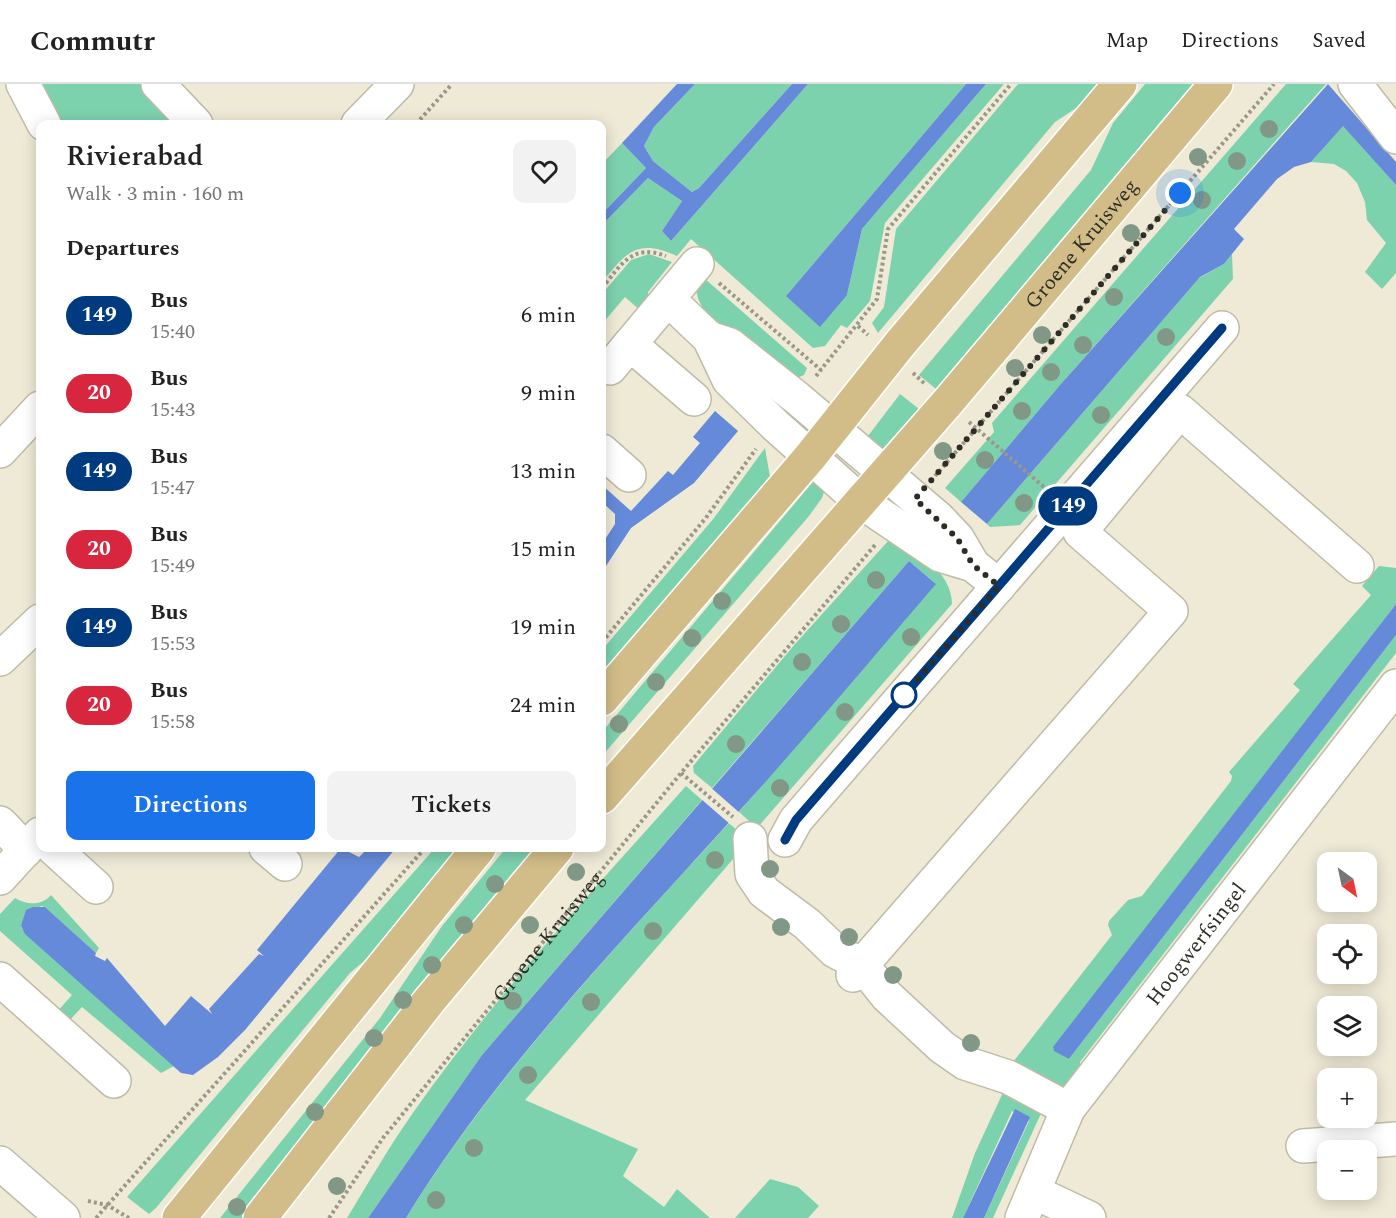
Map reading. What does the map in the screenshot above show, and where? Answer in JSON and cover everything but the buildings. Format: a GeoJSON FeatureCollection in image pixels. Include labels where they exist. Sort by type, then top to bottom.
{"type":"FeatureCollection","features":[{"type":"Feature","properties":{"kind":"main road"},"geometry":{"type":"LineString","coordinates":[[606,694],[810,457],[891,355],[1120,84]]}},
{"type":"Feature","properties":{"kind":"main road","name":"Groene Kruisweg"},"geometry":{"type":"LineString","coordinates":[[606,792],[947,403],[1216,84]]}},
{"type":"Feature","properties":{"kind":"main road"},"geometry":{"type":"LineString","coordinates":[[179,1218],[476,852]]}},
{"type":"Feature","properties":{"kind":"main road"},"geometry":{"type":"LineString","coordinates":[[260,1218],[429,1002],[554,852]]}},
{"type":"Feature","properties":{"kind":"street"},"geometry":{"type":"LineString","coordinates":[[23,84],[42,120]]}},
{"type":"Feature","properties":{"kind":"street"},"geometry":{"type":"LineString","coordinates":[[158,84],[192,120]]}},
{"type":"Feature","properties":{"kind":"street"},"geometry":{"type":"LineString","coordinates":[[362,120],[397,84]]}},
{"type":"Feature","properties":{"kind":"street"},"geometry":{"type":"LineString","coordinates":[[1355,84],[1394,130]]}},
{"type":"Feature","properties":{"kind":"street"},"geometry":{"type":"LineString","coordinates":[[694,399],[620,356],[697,264]]}},
{"type":"Feature","properties":{"kind":"street"},"geometry":{"type":"LineString","coordinates":[[668,299],[709,338],[729,380],[775,425],[860,501],[940,555],[973,565]]}},
{"type":"Feature","properties":{"kind":"street"},"geometry":{"type":"LineString","coordinates":[[785,840],[796,820],[1222,328]]}},
{"type":"Feature","properties":{"kind":"street"},"geometry":{"type":"LineString","coordinates":[[709,338],[730,345],[886,472],[957,538],[973,565],[999,586]]}},
{"type":"Feature","properties":{"kind":"street"},"geometry":{"type":"LineString","coordinates":[[858,970],[1171,610],[1080,532],[1180,411],[1357,566]]}},
{"type":"Feature","properties":{"kind":"street"},"geometry":{"type":"LineString","coordinates":[[6,445],[36,412]]}},
{"type":"Feature","properties":{"kind":"street"},"geometry":{"type":"LineString","coordinates":[[606,456],[628,475]]}},
{"type":"Feature","properties":{"kind":"street"},"geometry":{"type":"LineString","coordinates":[[0,659],[36,625]]}},
{"type":"Feature","properties":{"kind":"street","name":"Hoogwerfsingel"},"geometry":{"type":"LineString","coordinates":[[1028,1205],[1068,1108],[1396,686]]}},
{"type":"Feature","properties":{"kind":"street"},"geometry":{"type":"LineString","coordinates":[[0,823],[36,838]]}},
{"type":"Feature","properties":{"kind":"street"},"geometry":{"type":"LineString","coordinates":[[744,831],[752,874],[764,892],[807,924],[948,1052],[965,1063],[1033,1088],[1068,1108]]}},
{"type":"Feature","properties":{"kind":"street"},"geometry":{"type":"LineString","coordinates":[[0,878],[36,844]]}},
{"type":"Feature","properties":{"kind":"street"},"geometry":{"type":"LineString","coordinates":[[54,852],[96,887]]}},
{"type":"Feature","properties":{"kind":"street"},"geometry":{"type":"LineString","coordinates":[[0,979],[114,1081]]}},
{"type":"Feature","properties":{"kind":"street"},"geometry":{"type":"LineString","coordinates":[[1303,1146],[1396,1139]]}},
{"type":"Feature","properties":{"kind":"street"},"geometry":{"type":"LineString","coordinates":[[0,1163],[63,1218]]}},
{"type":"Feature","properties":{"kind":"street"},"geometry":{"type":"LineString","coordinates":[[1028,1205],[1089,1218]]}},
{"type":"Feature","properties":{"kind":"path"},"geometry":{"type":"LineString","coordinates":[[420,120],[452,84]]}},
{"type":"Feature","properties":{"kind":"path"},"geometry":{"type":"LineString","coordinates":[[797,398],[858,326],[878,298],[888,229],[1011,84]]}},
{"type":"Feature","properties":{"kind":"path","name":"Groene Kruisweg"},"geometry":{"type":"LineString","coordinates":[[915,499],[1274,84]]}},
{"type":"Feature","properties":{"kind":"path"},"geometry":{"type":"LineString","coordinates":[[606,284],[629,258],[647,250],[697,264],[821,370]]}},
{"type":"Feature","properties":{"kind":"path"},"geometry":{"type":"LineString","coordinates":[[858,326],[1030,475]]}},
{"type":"Feature","properties":{"kind":"path"},"geometry":{"type":"LineString","coordinates":[[606,637],[705,519],[737,472],[775,425]]}},
{"type":"Feature","properties":{"kind":"path","name":"Groene Kruisweg"},"geometry":{"type":"LineString","coordinates":[[329,1218],[383,1138],[681,773],[894,524]]}},
{"type":"Feature","properties":{"kind":"path"},"geometry":{"type":"LineString","coordinates":[[681,773],[744,831]]}},
{"type":"Feature","properties":{"kind":"path"},"geometry":{"type":"LineString","coordinates":[[96,1218],[421,852]]}},
{"type":"Feature","properties":{"kind":"green space"},"geometry":{"type":"Polygon","coordinates":[[[39,84],[143,84],[177,120],[57,120],[39,84]]]}},
{"type":"Feature","properties":{"kind":"green space"},"geometry":{"type":"Polygon","coordinates":[[[695,84],[792,84],[699,188],[692,192],[653,161],[644,146],[654,127],[695,84]]]}},
{"type":"Feature","properties":{"kind":"green space"},"geometry":{"type":"Polygon","coordinates":[[[808,84],[966,84],[786,296],[847,295],[862,229],[986,84],[1004,84],[885,223],[870,301],[847,328],[841,325],[825,346],[813,348],[691,239],[677,256],[652,248],[634,251],[626,256],[606,278],[606,221],[648,178],[682,201],[662,231],[671,241],[808,84]]]}},
{"type":"Feature","properties":{"kind":"green space"},"geometry":{"type":"Polygon","coordinates":[[[1018,84],[1104,84],[1093,97],[1055,122],[878,333],[872,323],[884,307],[896,229],[1018,84]]]}},
{"type":"Feature","properties":{"kind":"green space"},"geometry":{"type":"Polygon","coordinates":[[[1145,84],[1201,84],[936,389],[919,375],[1091,170],[1113,123],[1145,84]]]}},
{"type":"Feature","properties":{"kind":"green space"},"geometry":{"type":"Polygon","coordinates":[[[1286,84],[1326,84],[1060,385],[961,502],[945,488],[994,432],[992,423],[1286,84]]]}},
{"type":"Feature","properties":{"kind":"green space"},"geometry":{"type":"Polygon","coordinates":[[[1343,125],[1396,185],[1396,273],[1382,289],[1365,272],[1386,243],[1367,220],[1365,202],[1357,183],[1346,171],[1334,164],[1311,162],[1343,125]]]}},
{"type":"Feature","properties":{"kind":"green space"},"geometry":{"type":"Polygon","coordinates":[[[622,143],[646,168],[606,210],[606,160],[622,143]]]}},
{"type":"Feature","properties":{"kind":"green space"},"geometry":{"type":"Polygon","coordinates":[[[649,254],[672,262],[648,292],[649,304],[641,311],[625,297],[606,319],[606,289],[631,260],[649,254]]]}},
{"type":"Feature","properties":{"kind":"green space"},"geometry":{"type":"Polygon","coordinates":[[[1232,254],[1233,279],[1020,525],[990,527],[987,524],[1199,278],[1224,264],[1232,254]]]}},
{"type":"Feature","properties":{"kind":"green space"},"geometry":{"type":"Polygon","coordinates":[[[695,277],[704,278],[807,368],[804,375],[795,379],[774,367],[719,325],[701,304],[695,277]]]}},
{"type":"Feature","properties":{"kind":"green space"},"geometry":{"type":"Polygon","coordinates":[[[900,394],[919,409],[881,451],[867,443],[868,436],[900,394]]]}},
{"type":"Feature","properties":{"kind":"green space"},"geometry":{"type":"Polygon","coordinates":[[[765,448],[770,477],[749,508],[606,681],[606,645],[714,518],[765,448]]]}},
{"type":"Feature","properties":{"kind":"green space"},"geometry":{"type":"Polygon","coordinates":[[[812,483],[817,483],[825,489],[822,498],[809,516],[606,751],[606,727],[812,483]]]}},
{"type":"Feature","properties":{"kind":"green space"},"geometry":{"type":"Polygon","coordinates":[[[889,540],[910,548],[931,563],[946,582],[952,604],[757,828],[739,812],[935,583],[909,561],[712,788],[694,773],[693,766],[795,644],[889,540]]]}},
{"type":"Feature","properties":{"kind":"green space"},"geometry":{"type":"Polygon","coordinates":[[[1379,566],[1396,568],[1396,604],[1053,1049],[1069,1059],[1396,635],[1396,653],[1080,1062],[1081,1074],[1062,1089],[1013,1062],[1112,935],[1108,925],[1109,921],[1128,900],[1142,896],[1231,781],[1232,776],[1229,772],[1300,690],[1293,684],[1371,595],[1362,586],[1379,566]]]}},
{"type":"Feature","properties":{"kind":"green space"},"geometry":{"type":"Polygon","coordinates":[[[686,786],[702,800],[482,1055],[368,1218],[347,1218],[406,1123],[478,1025],[546,944],[686,786]]]}},
{"type":"Feature","properties":{"kind":"green space"},"geometry":{"type":"Polygon","coordinates":[[[729,823],[738,831],[740,851],[525,1100],[638,1149],[623,1176],[664,1207],[677,1189],[710,1218],[406,1218],[478,1113],[517,1063],[600,965],[729,823]]]}},
{"type":"Feature","properties":{"kind":"green space"},"geometry":{"type":"Polygon","coordinates":[[[431,852],[464,852],[383,945],[350,973],[156,1208],[149,1214],[127,1197],[431,852]]]}},
{"type":"Feature","properties":{"kind":"green space"},"geometry":{"type":"Polygon","coordinates":[[[503,852],[538,852],[242,1218],[220,1218],[380,1018],[442,926],[503,852]]]}},
{"type":"Feature","properties":{"kind":"green space"},"geometry":{"type":"Polygon","coordinates":[[[51,895],[99,948],[96,953],[45,907],[41,906],[21,926],[22,929],[174,1066],[161,1073],[82,1007],[68,1022],[56,1013],[72,995],[0,931],[0,914],[15,898],[24,902],[39,903],[51,895]]]}},
{"type":"Feature","properties":{"kind":"green space"},"geometry":{"type":"Polygon","coordinates":[[[1006,1086],[1044,1107],[993,1218],[984,1218],[1029,1121],[1012,1111],[963,1218],[952,1218],[975,1153],[1006,1086]]]}},
{"type":"Feature","properties":{"kind":"green space"},"geometry":{"type":"Polygon","coordinates":[[[770,1179],[798,1187],[819,1206],[808,1218],[735,1218],[770,1179]]]}},
{"type":"Feature","properties":{"kind":"water"},"geometry":{"type":"Polygon","coordinates":[[[677,84],[695,84],[654,127],[644,146],[653,161],[692,192],[699,188],[792,84],[808,84],[671,241],[662,231],[682,201],[648,178],[606,221],[606,210],[646,168],[622,143],[677,84]]]}},
{"type":"Feature","properties":{"kind":"water"},"geometry":{"type":"Polygon","coordinates":[[[966,84],[986,84],[862,229],[847,295],[820,327],[786,296],[966,84]]]}},
{"type":"Feature","properties":{"kind":"water"},"geometry":{"type":"Polygon","coordinates":[[[1328,84],[1396,162],[1396,185],[1343,126],[1311,162],[1294,167],[1277,179],[1234,229],[1244,239],[1224,264],[1200,277],[987,524],[961,502],[1060,385],[1328,84]]]}},
{"type":"Feature","properties":{"kind":"water"},"geometry":{"type":"Polygon","coordinates":[[[715,411],[738,431],[694,483],[631,528],[606,566],[606,538],[615,524],[615,514],[606,506],[606,489],[631,511],[668,471],[673,475],[700,443],[693,437],[715,411]]]}},
{"type":"Feature","properties":{"kind":"water"},"geometry":{"type":"Polygon","coordinates":[[[909,561],[936,584],[827,712],[552,1021],[475,1117],[439,1166],[406,1218],[368,1218],[482,1055],[909,561]]]}},
{"type":"Feature","properties":{"kind":"water"},"geometry":{"type":"Polygon","coordinates":[[[1396,604],[1396,635],[1069,1059],[1054,1051],[1053,1047],[1396,604]]]}},
{"type":"Feature","properties":{"kind":"water"},"geometry":{"type":"Polygon","coordinates":[[[338,852],[349,852],[359,857],[364,852],[393,852],[245,1030],[218,1057],[193,1075],[181,1073],[25,934],[21,926],[26,910],[33,907],[45,907],[96,953],[95,956],[105,961],[107,958],[165,1026],[191,996],[212,1014],[209,1009],[259,954],[264,956],[257,950],[338,852]]]}},
{"type":"Feature","properties":{"kind":"water"},"geometry":{"type":"Polygon","coordinates":[[[1015,1109],[1030,1117],[984,1218],[963,1218],[1015,1109]]]}},
{"type":"Feature","properties":{"kind":"pier"},"geometry":{"type":"Polygon","coordinates":[[[709,786],[741,814],[731,825],[700,798],[709,786]]]}},
{"type":"Feature","properties":{"kind":"bus line","name":"149"},"geometry":{"type":"LineString","coordinates":[[785,840],[796,820],[1222,328]]}},
{"type":"Feature","properties":{"kind":"route"},"geometry":{"type":"LineString","coordinates":[[904,695],[999,586],[973,565],[957,538],[915,499],[1180,193]]}}]}
